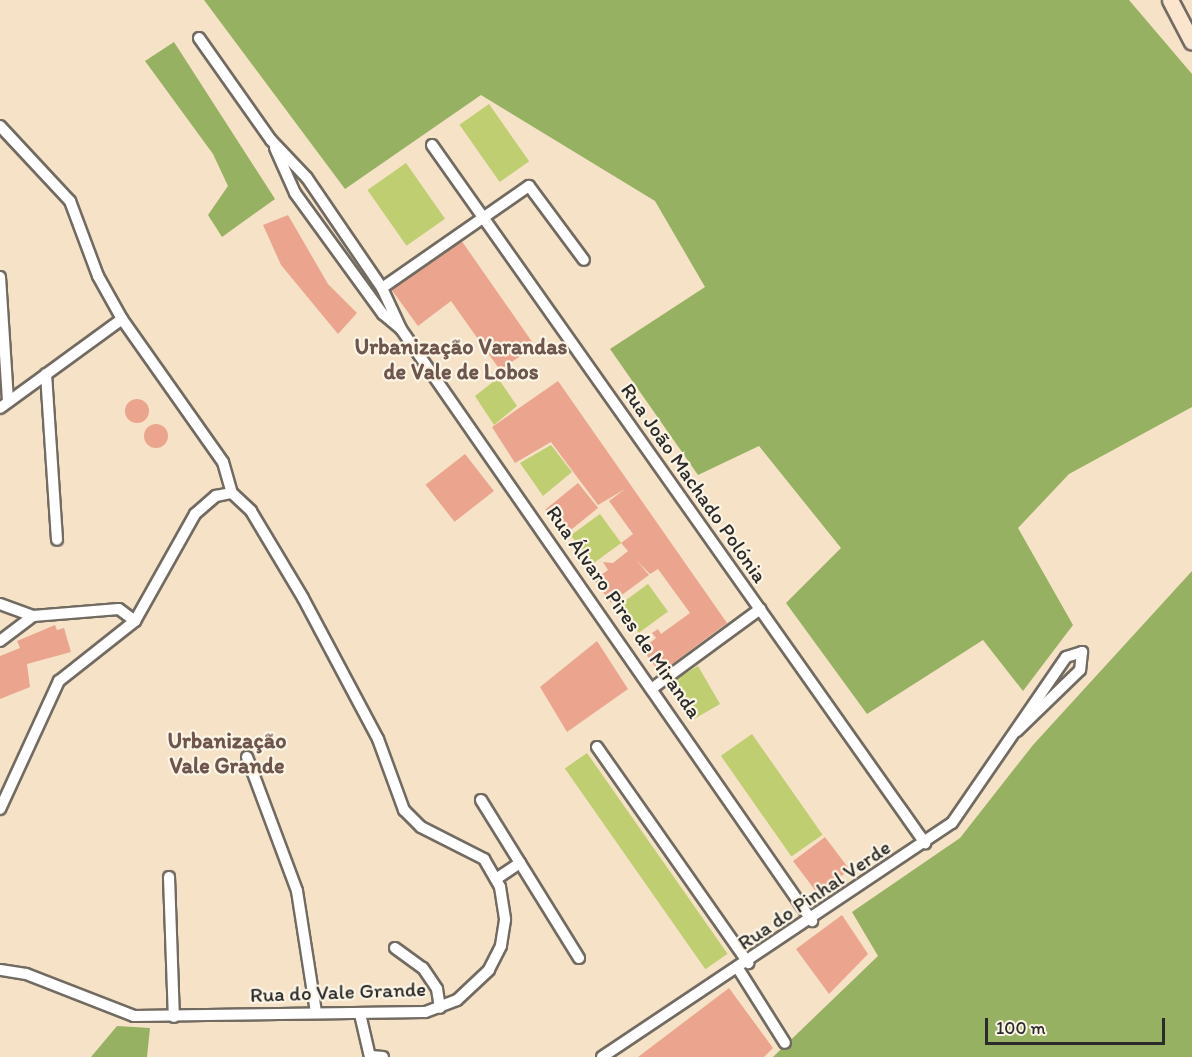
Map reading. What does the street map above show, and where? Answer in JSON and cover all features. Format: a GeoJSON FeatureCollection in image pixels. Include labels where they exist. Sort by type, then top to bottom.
{"type":"FeatureCollection","features":[{"type":"Feature","properties":{"kind":"main road"},"geometry":{"type":"LineString","coordinates":[[1170,0],[1192,42]]}},
{"type":"Feature","properties":{"kind":"street","name":"Rua Álvaro Pires de Miranda"},"geometry":{"type":"LineString","coordinates":[[199,38],[271,140],[307,178],[382,288],[401,329],[654,687],[812,921]]}},
{"type":"Feature","properties":{"kind":"street"},"geometry":{"type":"LineString","coordinates":[[0,126],[70,201],[98,276],[122,319],[222,462],[232,493],[216,496],[195,514],[135,621],[59,681],[0,809]]}},
{"type":"Feature","properties":{"kind":"street","name":"Rua Álvaro Pires de Miranda"},"geometry":{"type":"LineString","coordinates":[[271,140],[295,193],[383,314],[401,329]]}},
{"type":"Feature","properties":{"kind":"street","name":"Rua João Machado Polónia"},"geometry":{"type":"LineString","coordinates":[[432,145],[925,843]]}},
{"type":"Feature","properties":{"kind":"street"},"geometry":{"type":"LineString","coordinates":[[382,288],[481,216],[529,186],[584,260]]}},
{"type":"Feature","properties":{"kind":"street"},"geometry":{"type":"LineString","coordinates":[[0,277],[4,405]]}},
{"type":"Feature","properties":{"kind":"street"},"geometry":{"type":"LineString","coordinates":[[4,405],[122,319]]}},
{"type":"Feature","properties":{"kind":"street"},"geometry":{"type":"LineString","coordinates":[[46,374],[57,540]]}},
{"type":"Feature","properties":{"kind":"street","name":"Rua do Vale Grande"},"geometry":{"type":"LineString","coordinates":[[0,970],[26,974],[117,1012],[174,1017],[360,1014],[440,1008],[469,991],[489,970],[501,946],[505,910],[496,879],[474,850],[421,827],[404,810],[378,739],[303,598],[250,511],[232,493]]}},
{"type":"Feature","properties":{"kind":"street"},"geometry":{"type":"LineString","coordinates":[[0,604],[33,616],[118,609],[135,621]]}},
{"type":"Feature","properties":{"kind":"street"},"geometry":{"type":"LineString","coordinates":[[654,687],[760,609]]}},
{"type":"Feature","properties":{"kind":"street"},"geometry":{"type":"LineString","coordinates":[[0,641],[33,616]]}},
{"type":"Feature","properties":{"kind":"street"},"geometry":{"type":"LineString","coordinates":[[1082,652],[1080,670],[1017,732],[1066,657],[1082,652]]}},
{"type":"Feature","properties":{"kind":"street","name":"Rua do Pinhal Verde"},"geometry":{"type":"LineString","coordinates":[[602,1057],[744,967],[925,843],[963,812],[1017,732]]}},
{"type":"Feature","properties":{"kind":"street"},"geometry":{"type":"LineString","coordinates":[[597,747],[744,967],[785,1043]]}},
{"type":"Feature","properties":{"kind":"street"},"geometry":{"type":"LineString","coordinates":[[247,757],[297,891],[316,1013]]}},
{"type":"Feature","properties":{"kind":"street"},"geometry":{"type":"LineString","coordinates":[[481,800],[579,958]]}},
{"type":"Feature","properties":{"kind":"street"},"geometry":{"type":"LineString","coordinates":[[496,879],[520,863]]}},
{"type":"Feature","properties":{"kind":"street"},"geometry":{"type":"LineString","coordinates":[[169,877],[174,1017]]}},
{"type":"Feature","properties":{"kind":"street"},"geometry":{"type":"LineString","coordinates":[[395,948],[423,968],[437,989],[440,1008]]}},
{"type":"Feature","properties":{"kind":"street"},"geometry":{"type":"LineString","coordinates":[[360,1014],[370,1057],[382,1057]]}},
{"type":"Feature","properties":{"kind":"green space"},"geometry":{"type":"Polygon","coordinates":[[[204,0],[1129,0],[1192,74],[1192,407],[1069,474],[1018,528],[1073,625],[1023,691],[983,640],[867,714],[786,603],[841,548],[759,446],[698,475],[610,349],[705,287],[655,201],[481,95],[345,189],[204,0]]]}},
{"type":"Feature","properties":{"kind":"green space"},"geometry":{"type":"Polygon","coordinates":[[[174,42],[275,199],[222,237],[208,215],[228,186],[213,154],[145,61],[174,42]]]}},
{"type":"Feature","properties":{"kind":"green space"},"geometry":{"type":"Polygon","coordinates":[[[489,104],[529,161],[500,182],[460,125],[489,104]]]}},
{"type":"Feature","properties":{"kind":"green space"},"geometry":{"type":"Polygon","coordinates":[[[406,163],[445,219],[407,246],[367,190],[406,163]]]}},
{"type":"Feature","properties":{"kind":"green space"},"geometry":{"type":"Polygon","coordinates":[[[498,378],[517,406],[494,425],[475,396],[498,378]]]}},
{"type":"Feature","properties":{"kind":"green space"},"geometry":{"type":"Polygon","coordinates":[[[551,445],[572,472],[543,496],[520,463],[551,445]]]}},
{"type":"Feature","properties":{"kind":"green space"},"geometry":{"type":"Polygon","coordinates":[[[600,514],[621,543],[592,564],[571,535],[600,514]]]}},
{"type":"Feature","properties":{"kind":"green space"},"geometry":{"type":"Polygon","coordinates":[[[1192,571],[1192,1057],[773,1057],[878,956],[852,912],[960,838],[1033,745],[1192,571]]]}},
{"type":"Feature","properties":{"kind":"green space"},"geometry":{"type":"Polygon","coordinates":[[[648,584],[668,612],[639,633],[619,605],[648,584]]]}},
{"type":"Feature","properties":{"kind":"green space"},"geometry":{"type":"Polygon","coordinates":[[[698,666],[720,704],[690,722],[668,684],[698,666]]]}},
{"type":"Feature","properties":{"kind":"green space"},"geometry":{"type":"Polygon","coordinates":[[[752,734],[823,835],[791,857],[721,756],[752,734]]]}},
{"type":"Feature","properties":{"kind":"green space"},"geometry":{"type":"Polygon","coordinates":[[[587,753],[728,954],[705,969],[565,768],[587,753]]]}},
{"type":"Feature","properties":{"kind":"green space"},"geometry":{"type":"Polygon","coordinates":[[[117,1026],[150,1028],[147,1057],[91,1057],[117,1026]]]}},
{"type":"Feature","properties":{"kind":"building"},"geometry":{"type":"Polygon","coordinates":[[[288,215],[328,284],[357,313],[338,334],[281,265],[263,225],[288,215]]]}},
{"type":"Feature","properties":{"kind":"building"},"geometry":{"type":"Polygon","coordinates":[[[461,240],[535,346],[500,370],[451,301],[418,326],[391,289],[461,240]]]}},
{"type":"Feature","properties":{"kind":"building"},"geometry":{"type":"Polygon","coordinates":[[[558,381],[727,623],[660,673],[642,649],[656,638],[652,633],[658,629],[661,634],[690,613],[658,569],[650,574],[636,560],[649,575],[611,603],[594,580],[608,570],[603,562],[613,563],[628,551],[621,543],[633,534],[609,501],[625,489],[598,505],[551,442],[515,463],[492,427],[558,381]]]}},
{"type":"Feature","properties":{"kind":"building"},"geometry":{"type":"Polygon","coordinates":[[[137,399],[145,403],[149,411],[145,419],[137,423],[129,419],[125,411],[129,403],[137,399]]]}},
{"type":"Feature","properties":{"kind":"building"},"geometry":{"type":"Polygon","coordinates":[[[156,424],[164,428],[168,436],[164,444],[156,448],[148,444],[144,436],[148,428],[156,424]]]}},
{"type":"Feature","properties":{"kind":"building"},"geometry":{"type":"Polygon","coordinates":[[[465,454],[494,491],[455,522],[426,485],[465,454]]]}},
{"type":"Feature","properties":{"kind":"building"},"geometry":{"type":"Polygon","coordinates":[[[578,483],[598,508],[565,534],[545,509],[578,483]]]}},
{"type":"Feature","properties":{"kind":"building"},"geometry":{"type":"Polygon","coordinates":[[[55,625],[57,630],[64,628],[71,652],[27,664],[30,687],[0,699],[0,656],[20,648],[17,641],[55,625]]]}},
{"type":"Feature","properties":{"kind":"building"},"geometry":{"type":"Polygon","coordinates":[[[597,641],[628,689],[567,732],[540,687],[597,641]]]}},
{"type":"Feature","properties":{"kind":"building"},"geometry":{"type":"Polygon","coordinates":[[[825,837],[850,870],[818,894],[793,861],[825,837]]]}},
{"type":"Feature","properties":{"kind":"building"},"geometry":{"type":"Polygon","coordinates":[[[842,915],[868,954],[829,994],[796,949],[842,915]]]}},
{"type":"Feature","properties":{"kind":"building"},"geometry":{"type":"Polygon","coordinates":[[[729,988],[773,1048],[764,1057],[638,1057],[729,988]]]}},
{"type":"Feature","properties":{"kind":"district","name":"Urbanização Varandas de Vale de Lobos"},"geometry":{"type":"Point","coordinates":[461,358]}},
{"type":"Feature","properties":{"kind":"district","name":"Urbanização Vale Grande"},"geometry":{"type":"Point","coordinates":[227,752]}}]}
